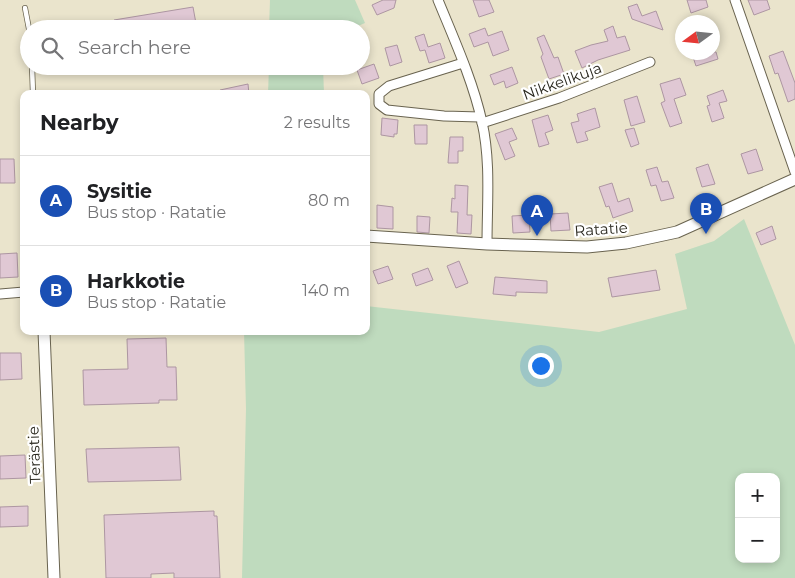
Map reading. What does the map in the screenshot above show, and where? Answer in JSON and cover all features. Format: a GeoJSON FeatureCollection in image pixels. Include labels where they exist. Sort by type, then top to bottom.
{"type":"FeatureCollection","features":[{"type":"Feature","properties":{"kind":"street"},"geometry":{"type":"LineString","coordinates":[[438,0],[463,63],[481,120],[487,172],[486,244]]}},
{"type":"Feature","properties":{"kind":"street"},"geometry":{"type":"LineString","coordinates":[[735,0],[795,172]]}},
{"type":"Feature","properties":{"kind":"street","name":"Nikkelikuja"},"geometry":{"type":"LineString","coordinates":[[463,63],[389,86],[379,94],[378,104],[387,110],[481,120],[559,98],[650,62]]}},
{"type":"Feature","properties":{"kind":"street","name":"Ratatie"},"geometry":{"type":"LineString","coordinates":[[370,236],[486,244],[587,247],[651,239],[677,232],[795,179]]}},
{"type":"Feature","properties":{"kind":"street"},"geometry":{"type":"LineString","coordinates":[[0,294],[20,292]]}},
{"type":"Feature","properties":{"kind":"street","name":"Terästie"},"geometry":{"type":"LineString","coordinates":[[44,335],[54,578]]}},
{"type":"Feature","properties":{"kind":"lane"},"geometry":{"type":"LineString","coordinates":[[26,8],[28,20]]}},
{"type":"Feature","properties":{"kind":"lane"},"geometry":{"type":"LineString","coordinates":[[33,75],[34,90]]}},
{"type":"Feature","properties":{"kind":"green space"},"geometry":{"type":"Polygon","coordinates":[[[270,0],[355,0],[364,20],[269,20],[270,0]]]}},
{"type":"Feature","properties":{"kind":"green space"},"geometry":{"type":"Polygon","coordinates":[[[269,75],[323,75],[324,90],[268,90],[269,75]]]}},
{"type":"Feature","properties":{"kind":"green space"},"geometry":{"type":"Polygon","coordinates":[[[744,219],[795,345],[795,578],[242,578],[246,409],[244,335],[370,335],[370,306],[599,332],[687,309],[675,254],[714,241],[744,219]]]}},
{"type":"Feature","properties":{"kind":"building"},"geometry":{"type":"Polygon","coordinates":[[[383,0],[396,0],[394,8],[377,15],[372,5],[383,0]]]}},
{"type":"Feature","properties":{"kind":"building"},"geometry":{"type":"Polygon","coordinates":[[[473,0],[489,0],[494,12],[479,17],[473,0]]]}},
{"type":"Feature","properties":{"kind":"building"},"geometry":{"type":"Polygon","coordinates":[[[687,0],[706,0],[708,7],[691,13],[687,0]]]}},
{"type":"Feature","properties":{"kind":"building"},"geometry":{"type":"Polygon","coordinates":[[[748,0],[767,0],[770,9],[754,15],[748,0]]]}},
{"type":"Feature","properties":{"kind":"building"},"geometry":{"type":"Polygon","coordinates":[[[637,4],[642,16],[656,11],[663,30],[632,19],[628,7],[637,4]]]}},
{"type":"Feature","properties":{"kind":"building"},"geometry":{"type":"Polygon","coordinates":[[[193,7],[195,20],[114,20],[193,7]]]}},
{"type":"Feature","properties":{"kind":"building"},"geometry":{"type":"Polygon","coordinates":[[[613,26],[617,38],[625,36],[630,50],[598,60],[582,68],[575,51],[608,41],[604,30],[613,26]]]}},
{"type":"Feature","properties":{"kind":"building"},"geometry":{"type":"Polygon","coordinates":[[[485,28],[488,36],[502,31],[509,50],[493,56],[488,42],[474,47],[469,34],[485,28]]]}},
{"type":"Feature","properties":{"kind":"building"},"geometry":{"type":"Polygon","coordinates":[[[424,34],[428,47],[440,43],[445,58],[429,63],[425,50],[420,51],[415,37],[424,34]]]}},
{"type":"Feature","properties":{"kind":"building"},"geometry":{"type":"Polygon","coordinates":[[[544,35],[554,58],[558,57],[564,74],[549,79],[537,38],[544,35]]]}},
{"type":"Feature","properties":{"kind":"building"},"geometry":{"type":"Polygon","coordinates":[[[397,45],[402,62],[390,66],[385,48],[397,45]]]}},
{"type":"Feature","properties":{"kind":"building"},"geometry":{"type":"Polygon","coordinates":[[[783,51],[795,83],[795,99],[788,102],[778,73],[775,74],[769,56],[783,51]]]}},
{"type":"Feature","properties":{"kind":"building"},"geometry":{"type":"Polygon","coordinates":[[[694,60],[715,60],[696,66],[694,60]]]}},
{"type":"Feature","properties":{"kind":"building"},"geometry":{"type":"Polygon","coordinates":[[[374,64],[379,78],[362,84],[359,75],[370,75],[370,65],[374,64]]]}},
{"type":"Feature","properties":{"kind":"building"},"geometry":{"type":"Polygon","coordinates":[[[512,67],[518,83],[506,88],[504,81],[494,85],[490,75],[512,67]]]}},
{"type":"Feature","properties":{"kind":"building"},"geometry":{"type":"Polygon","coordinates":[[[680,78],[686,95],[674,99],[682,123],[670,127],[661,103],[665,101],[660,84],[680,78]]]}},
{"type":"Feature","properties":{"kind":"building"},"geometry":{"type":"Polygon","coordinates":[[[248,84],[249,90],[220,90],[248,84]]]}},
{"type":"Feature","properties":{"kind":"building"},"geometry":{"type":"Polygon","coordinates":[[[723,90],[727,101],[719,103],[724,118],[712,122],[707,106],[710,105],[707,96],[723,90]]]}},
{"type":"Feature","properties":{"kind":"building"},"geometry":{"type":"Polygon","coordinates":[[[637,96],[645,122],[631,126],[624,100],[637,96]]]}},
{"type":"Feature","properties":{"kind":"building"},"geometry":{"type":"Polygon","coordinates":[[[595,108],[600,127],[585,132],[588,140],[577,143],[571,123],[579,121],[577,114],[595,108]]]}},
{"type":"Feature","properties":{"kind":"building"},"geometry":{"type":"Polygon","coordinates":[[[548,115],[553,130],[545,133],[549,144],[539,147],[532,120],[548,115]]]}},
{"type":"Feature","properties":{"kind":"building"},"geometry":{"type":"Polygon","coordinates":[[[382,118],[398,120],[397,134],[394,134],[394,137],[381,135],[382,118]]]}},
{"type":"Feature","properties":{"kind":"building"},"geometry":{"type":"Polygon","coordinates":[[[414,125],[427,125],[427,144],[415,144],[414,125]]]}},
{"type":"Feature","properties":{"kind":"building"},"geometry":{"type":"Polygon","coordinates":[[[512,128],[517,139],[509,142],[515,156],[505,160],[495,134],[512,128]]]}},
{"type":"Feature","properties":{"kind":"building"},"geometry":{"type":"Polygon","coordinates":[[[634,128],[639,144],[631,147],[625,130],[634,128]]]}},
{"type":"Feature","properties":{"kind":"building"},"geometry":{"type":"Polygon","coordinates":[[[450,137],[463,137],[463,151],[458,151],[458,163],[448,163],[450,137]]]}},
{"type":"Feature","properties":{"kind":"building"},"geometry":{"type":"Polygon","coordinates":[[[756,149],[763,170],[748,174],[741,154],[756,149]]]}},
{"type":"Feature","properties":{"kind":"building"},"geometry":{"type":"Polygon","coordinates":[[[0,159],[14,159],[15,183],[0,183],[0,159]]]}},
{"type":"Feature","properties":{"kind":"building"},"geometry":{"type":"Polygon","coordinates":[[[708,164],[715,184],[702,187],[696,168],[708,164]]]}},
{"type":"Feature","properties":{"kind":"building"},"geometry":{"type":"Polygon","coordinates":[[[657,167],[662,182],[668,181],[674,198],[661,201],[656,185],[651,186],[646,170],[657,167]]]}},
{"type":"Feature","properties":{"kind":"building"},"geometry":{"type":"Polygon","coordinates":[[[612,183],[618,202],[629,198],[633,211],[613,218],[609,206],[606,207],[599,187],[612,183]]]}},
{"type":"Feature","properties":{"kind":"building"},"geometry":{"type":"Polygon","coordinates":[[[455,185],[468,186],[467,215],[472,215],[471,234],[457,233],[458,212],[451,212],[452,198],[455,199],[455,185]]]}},
{"type":"Feature","properties":{"kind":"building"},"geometry":{"type":"Polygon","coordinates":[[[377,205],[393,207],[393,229],[377,228],[377,205]]]}},
{"type":"Feature","properties":{"kind":"building"},"geometry":{"type":"Polygon","coordinates":[[[568,213],[570,230],[551,231],[550,214],[568,213]]]}},
{"type":"Feature","properties":{"kind":"building"},"geometry":{"type":"Polygon","coordinates":[[[529,215],[530,232],[513,233],[512,216],[529,215]]]}},
{"type":"Feature","properties":{"kind":"building"},"geometry":{"type":"Polygon","coordinates":[[[417,216],[430,217],[429,233],[417,232],[417,216]]]}},
{"type":"Feature","properties":{"kind":"building"},"geometry":{"type":"Polygon","coordinates":[[[772,226],[776,239],[761,245],[756,233],[772,226]]]}},
{"type":"Feature","properties":{"kind":"building"},"geometry":{"type":"Polygon","coordinates":[[[17,253],[18,277],[0,278],[0,254],[17,253]]]}},
{"type":"Feature","properties":{"kind":"building"},"geometry":{"type":"Polygon","coordinates":[[[459,261],[468,283],[456,288],[447,266],[459,261]]]}},
{"type":"Feature","properties":{"kind":"building"},"geometry":{"type":"Polygon","coordinates":[[[388,266],[393,279],[378,284],[373,271],[388,266]]]}},
{"type":"Feature","properties":{"kind":"building"},"geometry":{"type":"Polygon","coordinates":[[[428,268],[433,280],[416,286],[412,274],[428,268]]]}},
{"type":"Feature","properties":{"kind":"building"},"geometry":{"type":"Polygon","coordinates":[[[656,270],[660,290],[612,297],[608,278],[656,270]]]}},
{"type":"Feature","properties":{"kind":"building"},"geometry":{"type":"Polygon","coordinates":[[[495,277],[547,281],[547,293],[516,292],[516,296],[493,294],[495,277]]]}},
{"type":"Feature","properties":{"kind":"building"},"geometry":{"type":"Polygon","coordinates":[[[166,338],[167,367],[176,367],[177,400],[159,400],[159,403],[84,405],[83,370],[128,369],[127,339],[166,338]]]}},
{"type":"Feature","properties":{"kind":"building"},"geometry":{"type":"Polygon","coordinates":[[[0,353],[21,353],[22,379],[0,380],[0,353]]]}},
{"type":"Feature","properties":{"kind":"building"},"geometry":{"type":"Polygon","coordinates":[[[179,447],[181,480],[88,482],[86,449],[179,447]]]}},
{"type":"Feature","properties":{"kind":"building"},"geometry":{"type":"Polygon","coordinates":[[[25,455],[26,478],[0,479],[0,456],[25,455]]]}},
{"type":"Feature","properties":{"kind":"building"},"geometry":{"type":"Polygon","coordinates":[[[28,506],[28,526],[0,527],[0,507],[28,506]]]}},
{"type":"Feature","properties":{"kind":"building"},"geometry":{"type":"Polygon","coordinates":[[[214,511],[214,516],[217,516],[220,578],[174,578],[174,573],[151,574],[151,578],[106,578],[104,515],[214,511]]]}},
{"type":"Feature","properties":{"kind":"place","name":"Harkkotie"},"geometry":{"type":"Point","coordinates":[706,234]}},
{"type":"Feature","properties":{"kind":"place","name":"Sysitie"},"geometry":{"type":"Point","coordinates":[537,236]}}]}
